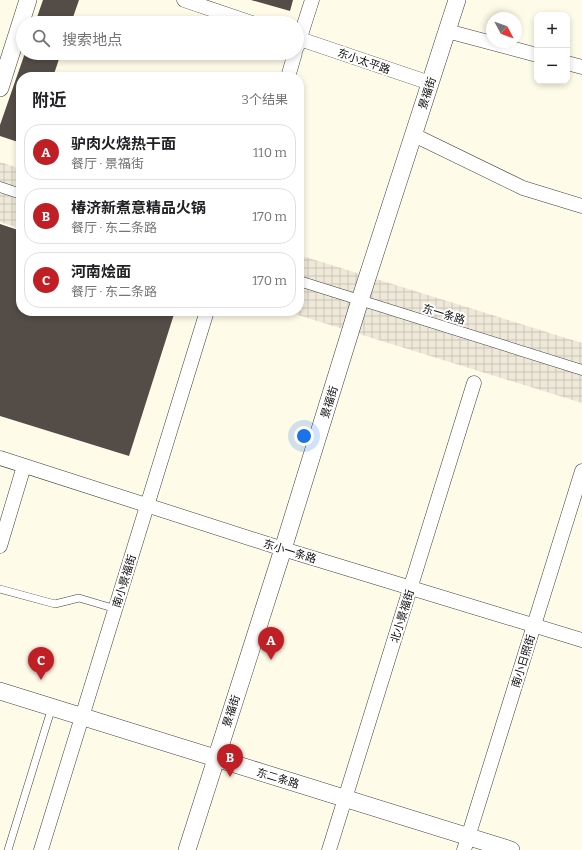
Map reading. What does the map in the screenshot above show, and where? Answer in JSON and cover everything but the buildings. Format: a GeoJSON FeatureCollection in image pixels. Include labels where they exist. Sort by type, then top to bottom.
{"type":"FeatureCollection","features":[{"type":"Feature","properties":{"kind":"street"},"geometry":{"type":"LineString","coordinates":[[23,16],[28,0]]}},
{"type":"Feature","properties":{"kind":"street"},"geometry":{"type":"LineString","coordinates":[[184,0],[231,16]]}},
{"type":"Feature","properties":{"kind":"street"},"geometry":{"type":"LineString","coordinates":[[304,24],[312,0]]}},
{"type":"Feature","properties":{"kind":"street","name":"景福街"},"geometry":{"type":"LineString","coordinates":[[187,850],[283,549],[360,300],[457,0]]}},
{"type":"Feature","properties":{"kind":"street"},"geometry":{"type":"LineString","coordinates":[[447,31],[534,54]]}},
{"type":"Feature","properties":{"kind":"street"},"geometry":{"type":"LineString","coordinates":[[0,88],[16,38]]}},
{"type":"Feature","properties":{"kind":"street","name":"东小太平路"},"geometry":{"type":"LineString","coordinates":[[304,44],[430,84]]}},
{"type":"Feature","properties":{"kind":"street"},"geometry":{"type":"LineString","coordinates":[[289,72],[293,60]]}},
{"type":"Feature","properties":{"kind":"street"},"geometry":{"type":"LineString","coordinates":[[570,64],[582,67]]}},
{"type":"Feature","properties":{"kind":"street"},"geometry":{"type":"LineString","coordinates":[[414,135],[523,188],[582,206]]}},
{"type":"Feature","properties":{"kind":"street"},"geometry":{"type":"LineString","coordinates":[[0,187],[16,192]]}},
{"type":"Feature","properties":{"kind":"street","name":"东一条路"},"geometry":{"type":"LineString","coordinates":[[304,283],[582,370]]}},
{"type":"Feature","properties":{"kind":"street","name":"南小景福街"},"geometry":{"type":"LineString","coordinates":[[41,850],[205,316]]}},
{"type":"Feature","properties":{"kind":"street","name":"北小景福街"},"geometry":{"type":"LineString","coordinates":[[329,850],[474,383]]}},
{"type":"Feature","properties":{"kind":"street","name":"东小一条路"},"geometry":{"type":"LineString","coordinates":[[0,458],[283,549],[582,640]]}},
{"type":"Feature","properties":{"kind":"street"},"geometry":{"type":"LineString","coordinates":[[0,546],[24,466]]}},
{"type":"Feature","properties":{"kind":"street","name":"南小日照街"},"geometry":{"type":"LineString","coordinates":[[466,843],[582,471]]}},
{"type":"Feature","properties":{"kind":"street","name":"东二条路"},"geometry":{"type":"LineString","coordinates":[[0,691],[345,798],[466,843],[511,850]]}},
{"type":"Feature","properties":{"kind":"lane"},"geometry":{"type":"LineString","coordinates":[[0,589],[55,604],[79,598],[116,609]]}},
{"type":"Feature","properties":{"kind":"lane"},"geometry":{"type":"LineString","coordinates":[[8,850],[52,707]]}},
{"type":"Feature","properties":{"kind":"shaded area"},"geometry":{"type":"Polygon","coordinates":[[[0,162],[16,167],[16,227],[0,222],[0,162]]]}},
{"type":"Feature","properties":{"kind":"shaded area"},"geometry":{"type":"Polygon","coordinates":[[[304,257],[582,343],[582,403],[301,316],[304,316],[304,257]]]}},
{"type":"Feature","properties":{"kind":"place","name":"驴肉火烧热干面"},"geometry":{"type":"Point","coordinates":[271,660]}},
{"type":"Feature","properties":{"kind":"place","name":"河南烩面"},"geometry":{"type":"Point","coordinates":[41,680]}},
{"type":"Feature","properties":{"kind":"place","name":"椿济新煮意精品火锅"},"geometry":{"type":"Point","coordinates":[230,777]}}]}
